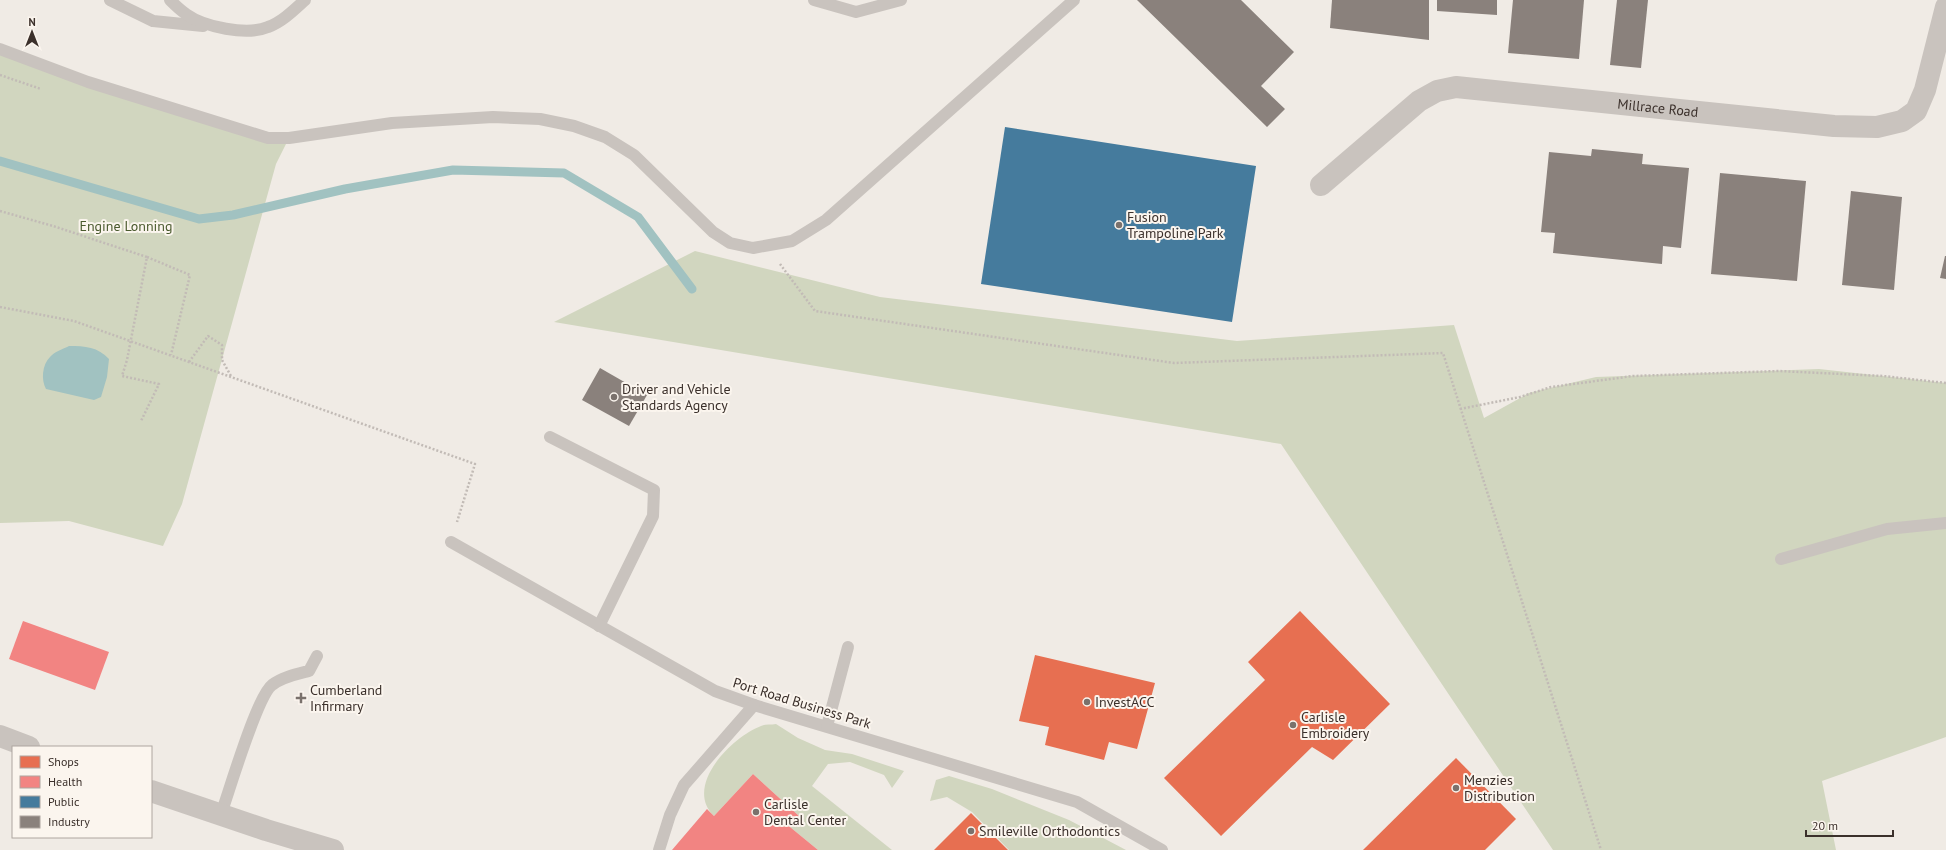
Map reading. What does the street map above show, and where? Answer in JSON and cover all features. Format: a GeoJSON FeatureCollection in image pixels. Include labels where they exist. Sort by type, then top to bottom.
{"type":"FeatureCollection","features":[{"type":"Feature","properties":{"kind":"street","name":"Millrace Road"},"geometry":{"type":"LineString","coordinates":[[1321,185],[1419,101],[1437,91],[1456,87],[1834,126],[1877,127],[1902,121],[1916,111],[1925,90],[1946,7]]}},
{"type":"Feature","properties":{"kind":"street"},"geometry":{"type":"LineString","coordinates":[[0,736],[26,746]]}},
{"type":"Feature","properties":{"kind":"street"},"geometry":{"type":"LineString","coordinates":[[152,791],[333,850]]}},
{"type":"Feature","properties":{"kind":"lane"},"geometry":{"type":"LineString","coordinates":[[110,0],[153,21],[215,26],[248,32],[268,28],[285,17],[305,0]]}},
{"type":"Feature","properties":{"kind":"lane"},"geometry":{"type":"LineString","coordinates":[[170,0],[187,15],[215,26]]}},
{"type":"Feature","properties":{"kind":"lane"},"geometry":{"type":"LineString","coordinates":[[814,0],[856,12],[901,0]]}},
{"type":"Feature","properties":{"kind":"lane"},"geometry":{"type":"LineString","coordinates":[[0,49],[88,82],[268,138],[288,138],[392,123],[492,117],[540,119],[574,126],[605,137],[634,155],[713,232],[730,242],[753,248],[792,241],[826,220],[1074,0]]}},
{"type":"Feature","properties":{"kind":"lane"},"geometry":{"type":"LineString","coordinates":[[550,437],[654,490],[653,516],[599,626]]}},
{"type":"Feature","properties":{"kind":"lane"},"geometry":{"type":"LineString","coordinates":[[1781,559],[1887,529],[1946,523]]}},
{"type":"Feature","properties":{"kind":"lane","name":"Port Road Business Park"},"geometry":{"type":"LineString","coordinates":[[451,542],[715,691],[754,705],[1077,802],[1162,850]]}},
{"type":"Feature","properties":{"kind":"lane"},"geometry":{"type":"LineString","coordinates":[[827,726],[848,647]]}},
{"type":"Feature","properties":{"kind":"lane"},"geometry":{"type":"LineString","coordinates":[[221,814],[256,713],[270,686],[288,677],[309,671],[317,656]]}},
{"type":"Feature","properties":{"kind":"lane"},"geometry":{"type":"LineString","coordinates":[[659,850],[670,815],[684,785],[754,705]]}},
{"type":"Feature","properties":{"kind":"path"},"geometry":{"type":"LineString","coordinates":[[0,75],[43,90]]}},
{"type":"Feature","properties":{"kind":"path"},"geometry":{"type":"LineString","coordinates":[[0,212],[53,226],[147,257],[190,275],[171,355]]}},
{"type":"Feature","properties":{"kind":"path"},"geometry":{"type":"LineString","coordinates":[[767,245],[815,311],[1174,363],[1443,353],[1601,850]]}},
{"type":"Feature","properties":{"kind":"path"},"geometry":{"type":"LineString","coordinates":[[142,421],[159,384],[122,376],[131,341],[147,257]]}},
{"type":"Feature","properties":{"kind":"path"},"geometry":{"type":"LineString","coordinates":[[0,307],[74,321],[475,464],[451,542]]}},
{"type":"Feature","properties":{"kind":"path"},"geometry":{"type":"LineString","coordinates":[[189,362],[208,336],[222,345],[222,360],[231,377]]}},
{"type":"Feature","properties":{"kind":"path"},"geometry":{"type":"LineString","coordinates":[[1460,409],[1520,398],[1551,387],[1633,376],[1779,371],[1883,376],[1946,383]]}},
{"type":"Feature","properties":{"kind":"green space","name":"Engine Lonning"},"geometry":{"type":"Polygon","coordinates":[[[0,44],[88,82],[289,138],[276,164],[182,504],[163,546],[69,521],[0,523],[0,44]]]}},
{"type":"Feature","properties":{"kind":"green space"},"geometry":{"type":"Polygon","coordinates":[[[695,251],[880,297],[1237,341],[1454,325],[1484,418],[1529,393],[1596,377],[1819,369],[1946,383],[1946,737],[1822,781],[1836,850],[1553,850],[1281,444],[554,322],[695,251]]]}},
{"type":"Feature","properties":{"kind":"green space"},"geometry":{"type":"Polygon","coordinates":[[[776,724],[798,738],[825,750],[852,754],[904,771],[892,788],[884,775],[850,762],[828,764],[812,786],[892,850],[818,850],[790,827],[799,816],[753,774],[714,816],[706,804],[704,791],[708,777],[715,764],[725,751],[749,732],[763,725],[776,724]]]}},
{"type":"Feature","properties":{"kind":"green space"},"geometry":{"type":"Polygon","coordinates":[[[949,776],[992,789],[1069,820],[1126,850],[1009,850],[972,812],[947,797],[930,801],[936,780],[949,776]]]}},
{"type":"Feature","properties":{"kind":"water"},"geometry":{"type":"Polygon","coordinates":[[[69,346],[91,348],[105,355],[109,359],[107,377],[101,397],[94,400],[46,389],[43,381],[43,373],[47,360],[52,355],[69,346]]]}},
{"type":"Feature","properties":{"kind":"building: Shops","name":"Carlisle Embroidery"},"geometry":{"type":"Polygon","coordinates":[[[1300,611],[1390,704],[1333,760],[1312,747],[1221,836],[1164,778],[1265,680],[1248,662],[1300,611]]]}},
{"type":"Feature","properties":{"kind":"building: Shops","name":"InvestACC"},"geometry":{"type":"Polygon","coordinates":[[[1035,655],[1155,683],[1137,749],[1109,742],[1104,760],[1045,745],[1049,727],[1019,721],[1035,655]]]}},
{"type":"Feature","properties":{"kind":"building: Shops","name":"Menzies Distribution"},"geometry":{"type":"Polygon","coordinates":[[[1456,758],[1516,819],[1485,850],[1363,850],[1456,758]]]}},
{"type":"Feature","properties":{"kind":"building: Shops","name":"Smileville Orthodontics"},"geometry":{"type":"Polygon","coordinates":[[[971,813],[1008,850],[934,850],[971,813]]]}},
{"type":"Feature","properties":{"kind":"building: Health"},"geometry":{"type":"Polygon","coordinates":[[[23,621],[109,652],[95,690],[9,659],[23,621]]]}},
{"type":"Feature","properties":{"kind":"building: Health","name":"Carlisle Dental Center"},"geometry":{"type":"Polygon","coordinates":[[[753,774],[799,816],[790,827],[818,850],[672,850],[707,809],[714,816],[753,774]]]}},
{"type":"Feature","properties":{"kind":"building: Public","name":"Fusion Trampoline Park"},"geometry":{"type":"Polygon","coordinates":[[[1005,127],[1256,166],[1232,322],[981,284],[1005,127]]]}},
{"type":"Feature","properties":{"kind":"building: Industry"},"geometry":{"type":"Polygon","coordinates":[[[1137,0],[1241,0],[1294,52],[1261,86],[1285,109],[1267,127],[1137,0]]]}},
{"type":"Feature","properties":{"kind":"building: Industry"},"geometry":{"type":"Polygon","coordinates":[[[1332,0],[1429,0],[1429,40],[1330,28],[1332,0]]]}},
{"type":"Feature","properties":{"kind":"building: Industry"},"geometry":{"type":"Polygon","coordinates":[[[1437,0],[1497,0],[1497,15],[1437,11],[1437,0]]]}},
{"type":"Feature","properties":{"kind":"building: Industry"},"geometry":{"type":"Polygon","coordinates":[[[1513,0],[1584,0],[1579,59],[1508,53],[1513,0]]]}},
{"type":"Feature","properties":{"kind":"building: Industry"},"geometry":{"type":"Polygon","coordinates":[[[1617,0],[1648,0],[1641,68],[1610,65],[1617,0]]]}},
{"type":"Feature","properties":{"kind":"building: Industry"},"geometry":{"type":"Polygon","coordinates":[[[1592,149],[1643,154],[1642,164],[1689,168],[1681,248],[1663,246],[1662,264],[1553,253],[1555,233],[1541,232],[1549,152],[1591,156],[1592,149]]]}},
{"type":"Feature","properties":{"kind":"building: Industry"},"geometry":{"type":"Polygon","coordinates":[[[1720,173],[1806,181],[1797,281],[1711,274],[1720,173]]]}},
{"type":"Feature","properties":{"kind":"building: Industry"},"geometry":{"type":"Polygon","coordinates":[[[1851,191],[1902,197],[1894,290],[1842,285],[1851,191]]]}},
{"type":"Feature","properties":{"kind":"building: Industry"},"geometry":{"type":"Polygon","coordinates":[[[1946,256],[1946,279],[1940,278],[1946,256]]]}},
{"type":"Feature","properties":{"kind":"building: Industry","name":"Driver and Vehicle Standards Agency"},"geometry":{"type":"Polygon","coordinates":[[[600,368],[647,395],[629,426],[582,400],[600,368]]]}},
{"type":"Feature","properties":{"kind":"waterway"},"geometry":{"type":"LineString","coordinates":[[0,161],[199,219],[233,215],[345,189],[453,170],[564,173],[638,217],[692,289]]}},
{"type":"Feature","properties":{"kind":"place","name":"Fusion Trampoline Park"},"geometry":{"type":"Point","coordinates":[1119,225]}},
{"type":"Feature","properties":{"kind":"place","name":"Driver and Vehicle Standards Agency"},"geometry":{"type":"Point","coordinates":[614,397]}},
{"type":"Feature","properties":{"kind":"place","name":"Cumberland Infirmary"},"geometry":{"type":"Point","coordinates":[301,698]}},
{"type":"Feature","properties":{"kind":"place","name":"InvestACC"},"geometry":{"type":"Point","coordinates":[1087,702]}},
{"type":"Feature","properties":{"kind":"place","name":"Carlisle Embroidery"},"geometry":{"type":"Point","coordinates":[1293,725]}},
{"type":"Feature","properties":{"kind":"place","name":"Menzies Distribution"},"geometry":{"type":"Point","coordinates":[1456,788]}},
{"type":"Feature","properties":{"kind":"place","name":"Carlisle Dental Center"},"geometry":{"type":"Point","coordinates":[756,812]}},
{"type":"Feature","properties":{"kind":"place","name":"Smileville Orthodontics"},"geometry":{"type":"Point","coordinates":[971,831]}}]}
